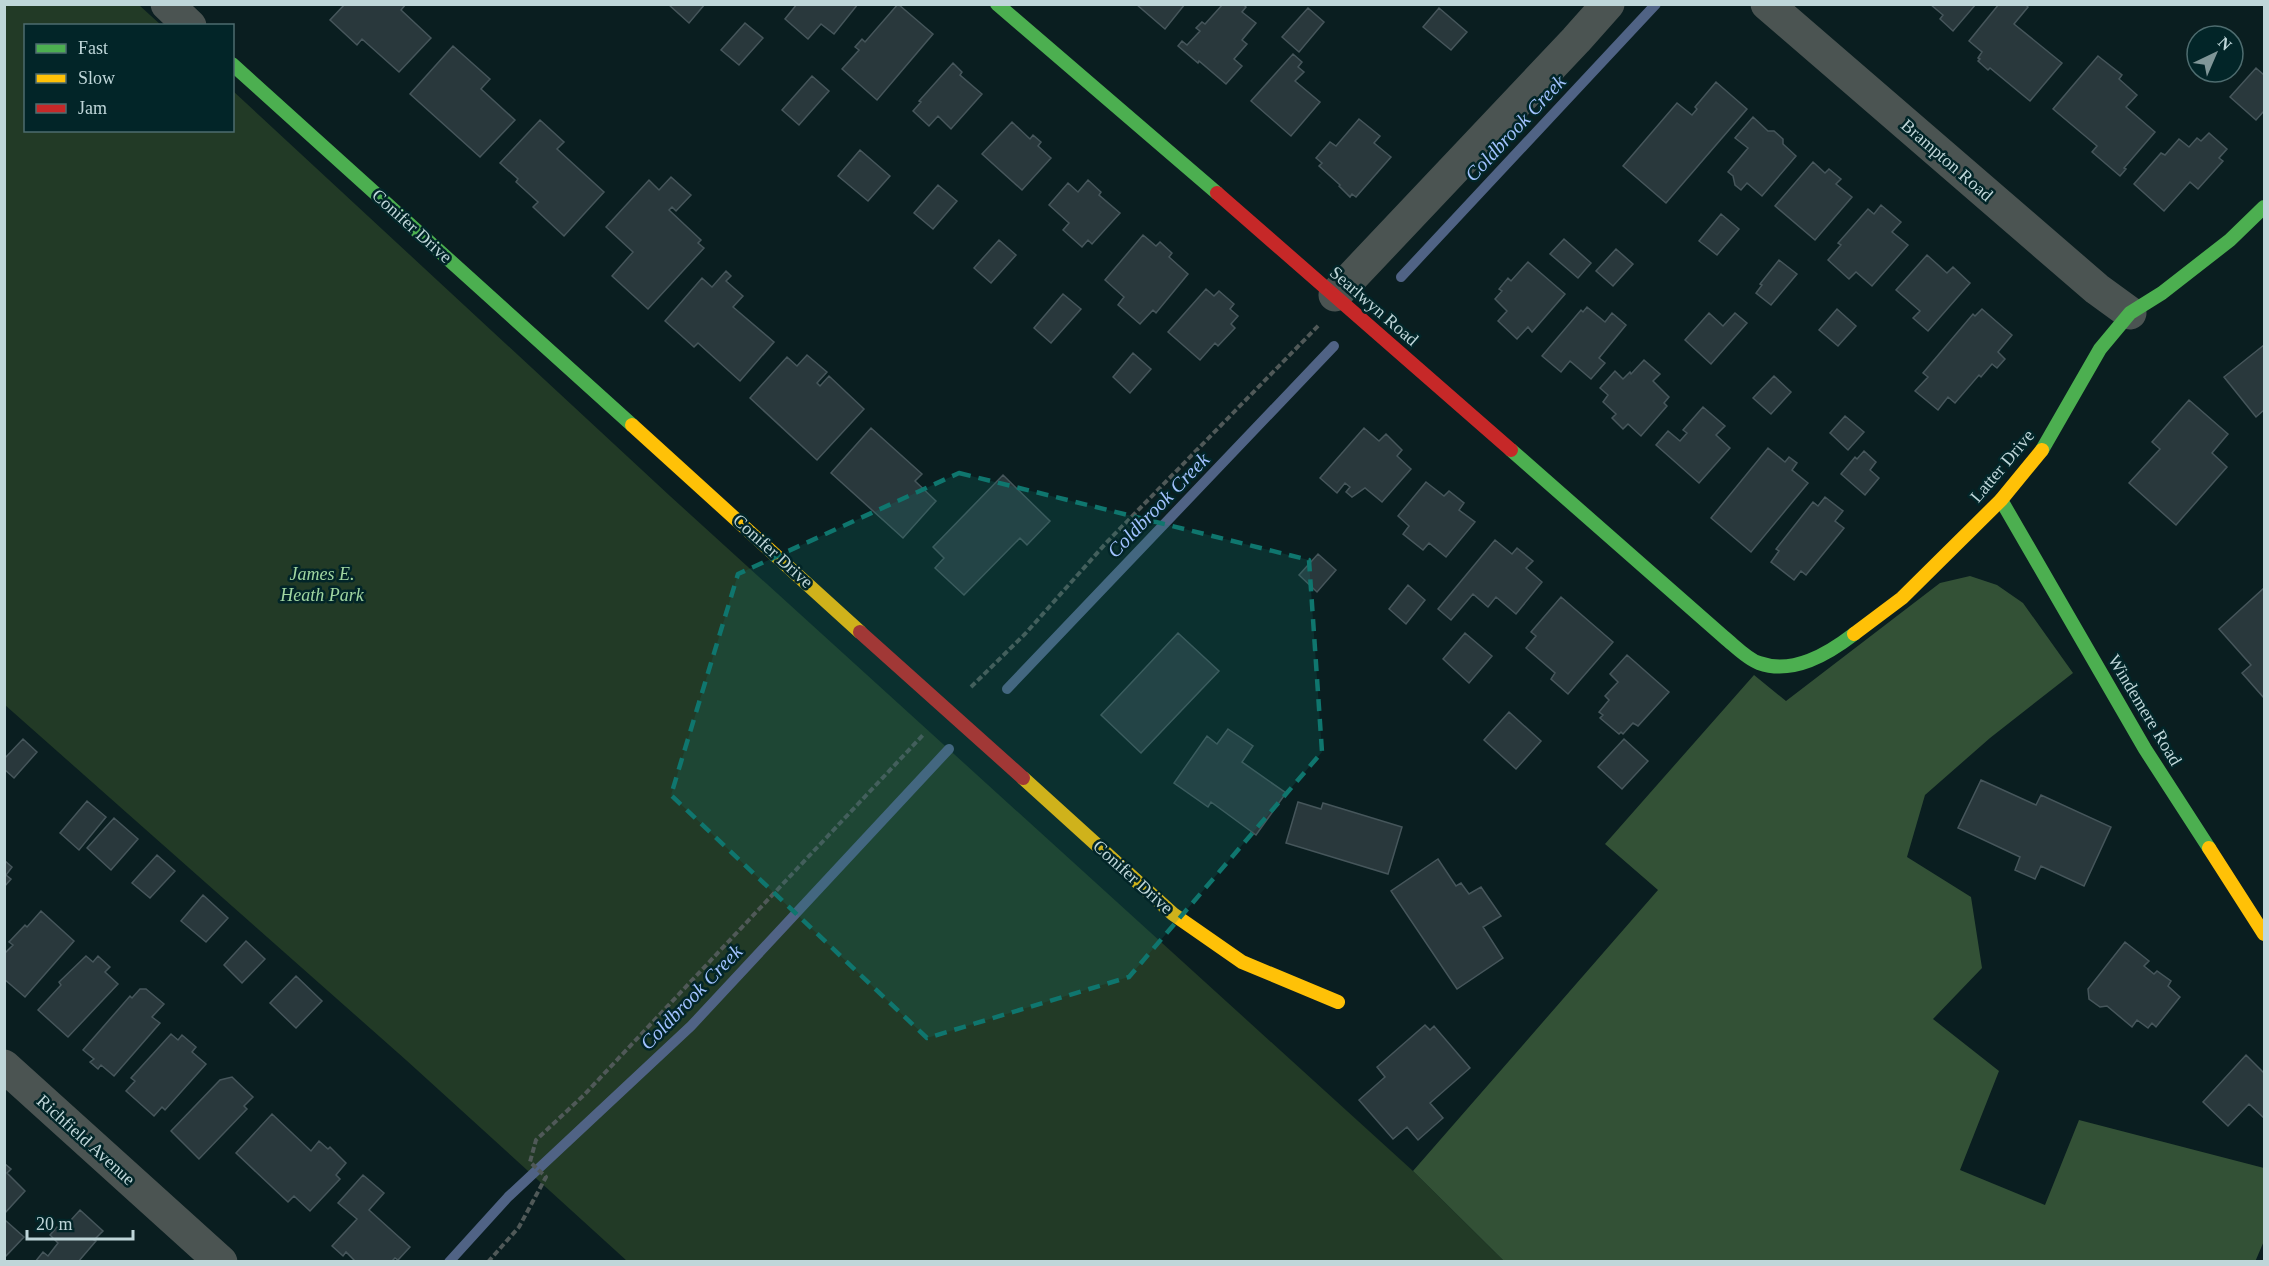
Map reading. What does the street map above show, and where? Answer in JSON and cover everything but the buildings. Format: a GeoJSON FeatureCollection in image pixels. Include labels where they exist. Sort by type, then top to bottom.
{"type":"FeatureCollection","features":[{"type":"Feature","properties":{"kind":"street"},"geometry":{"type":"LineString","coordinates":[[167,4],[188,24]]}},
{"type":"Feature","properties":{"kind":"street","name":"Searlwyn Road"},"geometry":{"type":"LineString","coordinates":[[997,4],[1335,295],[1725,638]]}},
{"type":"Feature","properties":{"kind":"street"},"geometry":{"type":"LineString","coordinates":[[1335,295],[1608,4]]}},
{"type":"Feature","properties":{"kind":"street","name":"Brampton Road"},"geometry":{"type":"LineString","coordinates":[[1767,4],[2088,281],[2130,313]]}},
{"type":"Feature","properties":{"kind":"street","name":"Conifer Drive"},"geometry":{"type":"LineString","coordinates":[[234,66],[1173,914],[1242,962],[1338,1002]]}},
{"type":"Feature","properties":{"kind":"street","name":"Latter Drive"},"geometry":{"type":"LineString","coordinates":[[1725,638],[1758,663],[1787,668],[1832,651],[1902,598],[2001,500],[2039,455],[2100,348],[2130,313],[2162,293],[2230,240],[2265,207]]}},
{"type":"Feature","properties":{"kind":"street","name":"Windemere Road"},"geometry":{"type":"LineString","coordinates":[[2001,500],[2145,748],[2265,934]]}},
{"type":"Feature","properties":{"kind":"street","name":"Richfield Avenue"},"geometry":{"type":"LineString","coordinates":[[4,1066],[221,1262]]}},
{"type":"Feature","properties":{"kind":"path"},"geometry":{"type":"LineString","coordinates":[[488,1262],[519,1227],[546,1177],[530,1162]]}},
{"type":"Feature","properties":{"kind":"highlighted area"},"geometry":{"type":"Polygon","coordinates":[[[959,473],[1309,560],[1322,752],[1129,977],[927,1038],[671,795],[738,574],[959,473]]]}},
{"type":"Feature","properties":{"kind":"green space","name":"James E. Heath Park"},"geometry":{"type":"Polygon","coordinates":[[[5,5],[139,5],[160,24],[24,24],[24,132],[234,132],[234,92],[670,496],[1413,1171],[1504,1261],[627,1261],[406,1060],[5,705],[5,5]]]}},
{"type":"Feature","properties":{"kind":"green space"},"geometry":{"type":"Polygon","coordinates":[[[1970,576],[1997,585],[2023,603],[2073,673],[1990,738],[1925,795],[1907,857],[1971,897],[1982,968],[1933,1019],[1999,1071],[1960,1170],[2045,1205],[2079,1120],[2264,1168],[2264,1241],[2255,1262],[1504,1261],[1413,1171],[1658,890],[1605,844],[1754,675],[1786,701],[1940,583],[1970,576]]]}},
{"type":"Feature","properties":{"kind":"waterway","name":"Coldbrook Creek"},"geometry":{"type":"LineString","coordinates":[[1401,277],[1656,4]]}},
{"type":"Feature","properties":{"kind":"waterway","name":"Coldbrook Creek"},"geometry":{"type":"LineString","coordinates":[[1007,689],[1334,346]]}},
{"type":"Feature","properties":{"kind":"waterway","name":"Coldbrook Creek"},"geometry":{"type":"LineString","coordinates":[[449,1262],[508,1197],[691,1026],[949,749]]}},
{"type":"Feature","properties":{"kind":"traffic: fast"},"geometry":{"type":"LineString","coordinates":[[997,4],[1217,193]]}},
{"type":"Feature","properties":{"kind":"traffic: fast"},"geometry":{"type":"LineString","coordinates":[[234,66],[632,425]]}},
{"type":"Feature","properties":{"kind":"traffic: fast"},"geometry":{"type":"LineString","coordinates":[[2042,450],[2100,349],[2130,313],[2162,293],[2230,240],[2264,207]]}},
{"type":"Feature","properties":{"kind":"traffic: fast"},"geometry":{"type":"LineString","coordinates":[[1511,450],[1725,638],[1755,661],[1772,666],[1797,664],[1833,649],[1854,634]]}},
{"type":"Feature","properties":{"kind":"traffic: fast"},"geometry":{"type":"LineString","coordinates":[[2001,500],[2145,749],[2209,848]]}},
{"type":"Feature","properties":{"kind":"traffic: slow"},"geometry":{"type":"LineString","coordinates":[[632,425],[860,632]]}},
{"type":"Feature","properties":{"kind":"traffic: slow"},"geometry":{"type":"LineString","coordinates":[[1854,634],[1902,598],[2001,500],[2042,450]]}},
{"type":"Feature","properties":{"kind":"traffic: slow"},"geometry":{"type":"LineString","coordinates":[[1023,778],[1173,914],[1242,962],[1338,1002]]}},
{"type":"Feature","properties":{"kind":"traffic: slow"},"geometry":{"type":"LineString","coordinates":[[2209,848],[2264,934]]}},
{"type":"Feature","properties":{"kind":"traffic: jam"},"geometry":{"type":"LineString","coordinates":[[1217,193],[1511,450]]}},
{"type":"Feature","properties":{"kind":"traffic: jam"},"geometry":{"type":"LineString","coordinates":[[860,632],[1023,778]]}}]}
